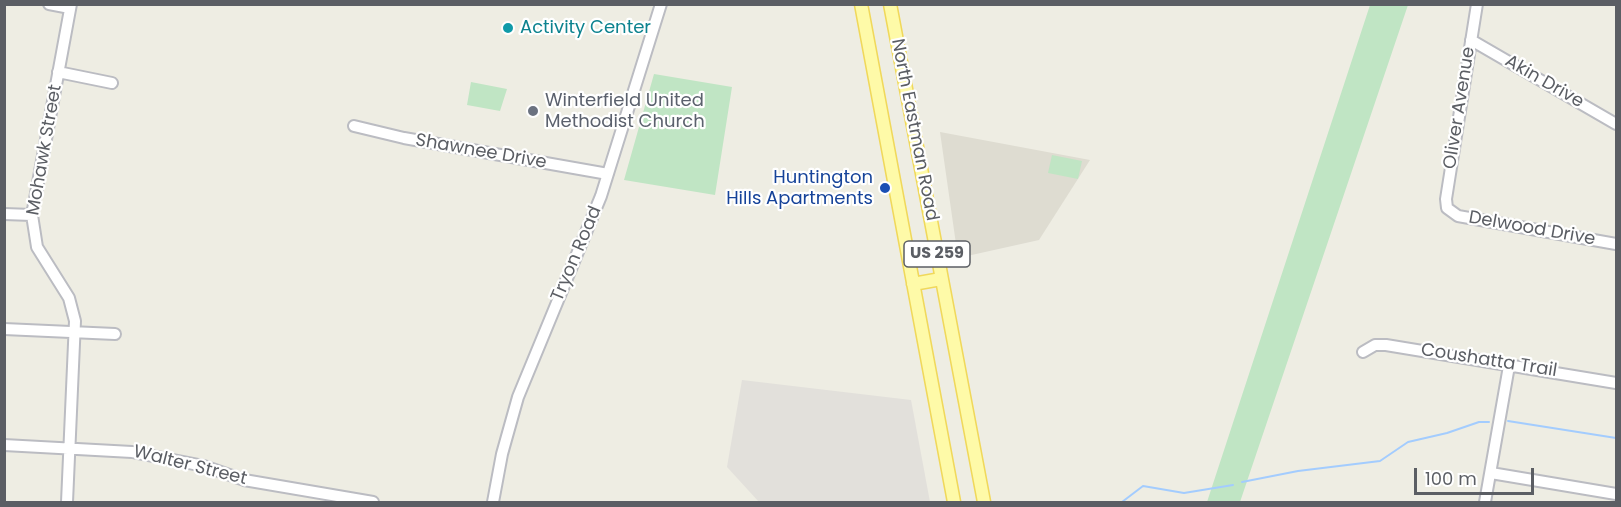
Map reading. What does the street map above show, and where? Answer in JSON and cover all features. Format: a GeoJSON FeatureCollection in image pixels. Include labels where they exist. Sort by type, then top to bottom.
{"type":"FeatureCollection","features":[{"type":"Feature","properties":{"kind":"main road","name":"North Eastman Road"},"geometry":{"type":"LineString","coordinates":[[861,4],[954,502]]}},
{"type":"Feature","properties":{"kind":"main road","name":"North Eastman Road"},"geometry":{"type":"LineString","coordinates":[[890,4],[984,502]]}},
{"type":"Feature","properties":{"kind":"main road"},"geometry":{"type":"LineString","coordinates":[[913,284],[942,279]]}},
{"type":"Feature","properties":{"kind":"street"},"geometry":{"type":"LineString","coordinates":[[49,4],[70,7]]}},
{"type":"Feature","properties":{"kind":"street","name":"Tryon Road"},"geometry":{"type":"LineString","coordinates":[[493,502],[505,440],[518,397],[608,174],[661,4]]}},
{"type":"Feature","properties":{"kind":"street","name":"Oliver Avenue"},"geometry":{"type":"LineString","coordinates":[[1448,210],[1446,199],[1477,4]]}},
{"type":"Feature","properties":{"kind":"street","name":"Mohawk Street"},"geometry":{"type":"LineString","coordinates":[[67,502],[74,315],[69,298],[42,258],[35,241],[32,215],[70,7]]}},
{"type":"Feature","properties":{"kind":"street","name":"Akin Drive"},"geometry":{"type":"LineString","coordinates":[[1471,40],[1617,124]]}},
{"type":"Feature","properties":{"kind":"street"},"geometry":{"type":"LineString","coordinates":[[58,72],[112,83]]}},
{"type":"Feature","properties":{"kind":"street","name":"Shawnee Drive"},"geometry":{"type":"LineString","coordinates":[[354,126],[404,138],[608,174]]}},
{"type":"Feature","properties":{"kind":"street","name":"Delwood Drive"},"geometry":{"type":"LineString","coordinates":[[1448,210],[1458,216],[1617,244]]}},
{"type":"Feature","properties":{"kind":"street"},"geometry":{"type":"LineString","coordinates":[[4,214],[32,215]]}},
{"type":"Feature","properties":{"kind":"street"},"geometry":{"type":"LineString","coordinates":[[4,329],[115,334]]}},
{"type":"Feature","properties":{"kind":"street","name":"Coushatta Trail"},"geometry":{"type":"LineString","coordinates":[[1363,351],[1375,345],[1386,345],[1617,382]]}},
{"type":"Feature","properties":{"kind":"street"},"geometry":{"type":"LineString","coordinates":[[1485,502],[1509,366]]}},
{"type":"Feature","properties":{"kind":"street","name":"Walter Street"},"geometry":{"type":"LineString","coordinates":[[4,445],[132,452],[204,466],[244,480],[373,502]]}},
{"type":"Feature","properties":{"kind":"street"},"geometry":{"type":"LineString","coordinates":[[1491,473],[1617,494]]}},
{"type":"Feature","properties":{"kind":"shaded area"},"geometry":{"type":"Polygon","coordinates":[[[940,132],[1090,160],[1039,240],[958,258],[940,132]]]}},
{"type":"Feature","properties":{"kind":"shaded area"},"geometry":{"type":"Polygon","coordinates":[[[742,380],[911,400],[930,502],[759,502],[727,467],[742,380]]]}},
{"type":"Feature","properties":{"kind":"green space"},"geometry":{"type":"Polygon","coordinates":[[[1370,5],[1408,5],[1240,502],[1207,502],[1370,5]]]}},
{"type":"Feature","properties":{"kind":"green space"},"geometry":{"type":"Polygon","coordinates":[[[654,74],[732,87],[715,195],[624,180],[654,74]]]}},
{"type":"Feature","properties":{"kind":"green space"},"geometry":{"type":"Polygon","coordinates":[[[471,82],[507,89],[500,111],[467,105],[471,82]]]}},
{"type":"Feature","properties":{"kind":"green space"},"geometry":{"type":"Polygon","coordinates":[[[1052,155],[1082,161],[1078,179],[1048,173],[1052,155]]]}},
{"type":"Feature","properties":{"kind":"waterway"},"geometry":{"type":"LineString","coordinates":[[1508,421],[1616,438]]}},
{"type":"Feature","properties":{"kind":"waterway"},"geometry":{"type":"LineString","coordinates":[[1242,482],[1298,471],[1380,461],[1408,442],[1447,433],[1479,422],[1489,422]]}},
{"type":"Feature","properties":{"kind":"waterway"},"geometry":{"type":"LineString","coordinates":[[1122,502],[1143,486],[1184,493],[1233,485]]}},
{"type":"Feature","properties":{"kind":"place","name":"Activity Center"},"geometry":{"type":"Point","coordinates":[508,28]}},
{"type":"Feature","properties":{"kind":"place","name":"Winterfield United Methodist Church"},"geometry":{"type":"Point","coordinates":[533,111]}},
{"type":"Feature","properties":{"kind":"place","name":"Huntington Hills Apartments"},"geometry":{"type":"Point","coordinates":[885,188]}}]}
